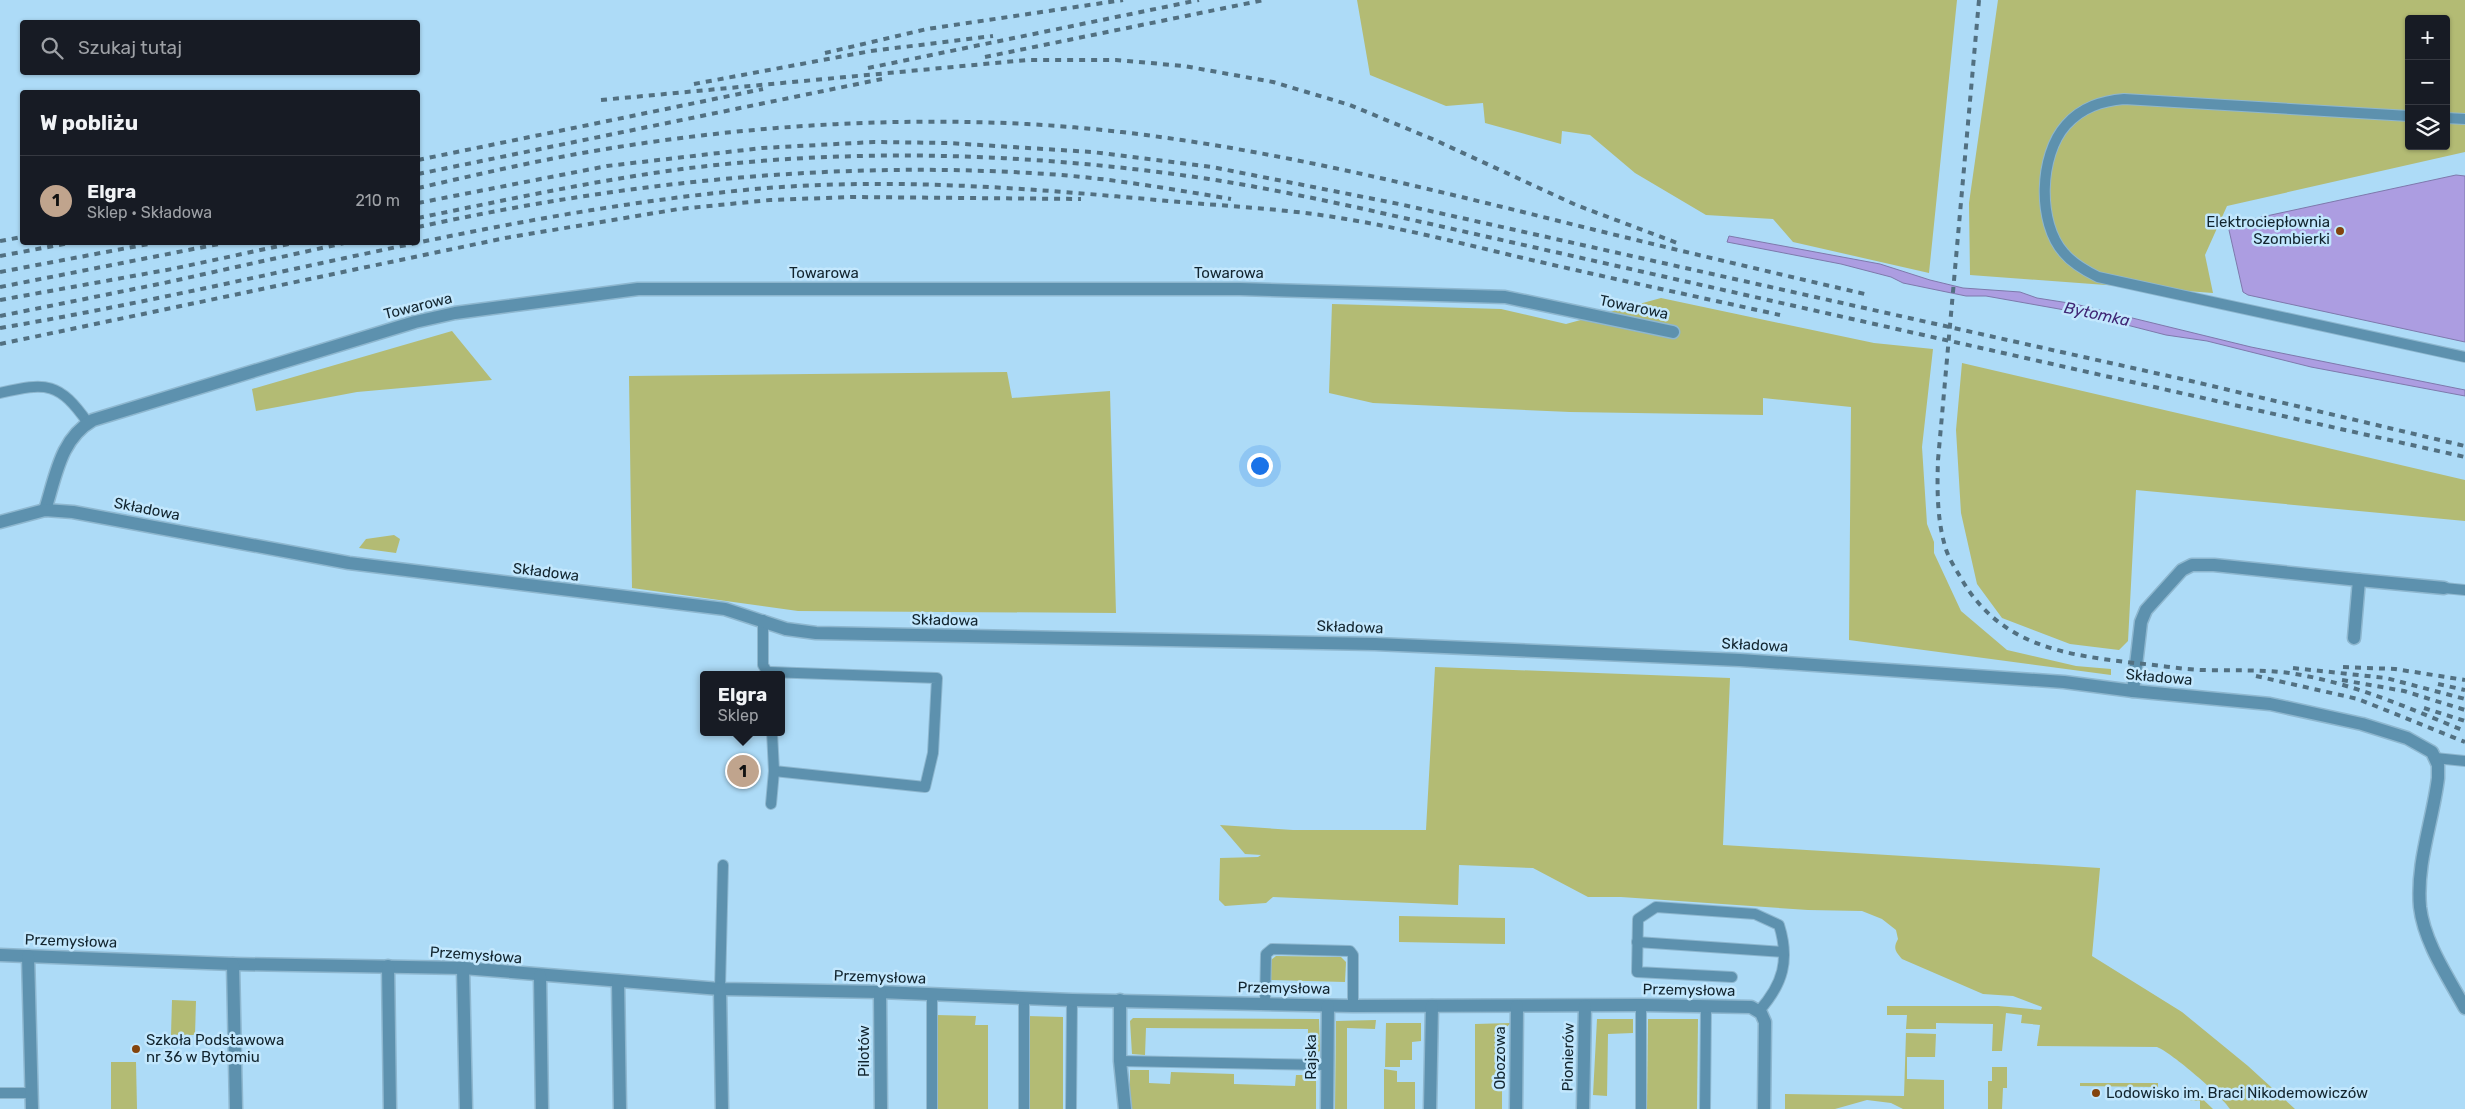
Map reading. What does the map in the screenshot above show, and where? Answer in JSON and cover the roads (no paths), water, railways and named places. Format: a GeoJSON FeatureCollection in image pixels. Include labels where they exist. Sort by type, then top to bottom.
{"type":"FeatureCollection","features":[{"type":"Feature","properties":{"kind":"street","name":"Towarowa"},"geometry":{"type":"LineString","coordinates":[[45,510],[71,438],[88,423],[108,415],[415,322],[455,313],[638,289],[1240,289],[1477,294],[1530,301],[1673,332]]}},
{"type":"Feature","properties":{"kind":"street","name":"Składowa"},"geometry":{"type":"LineString","coordinates":[[0,522],[45,510],[73,512],[350,563],[725,609],[786,629],[843,634],[1375,644],[1740,660],[2064,682],[2133,691],[2270,704],[2319,714],[2407,738],[2432,752],[2435,758]]}},
{"type":"Feature","properties":{"kind":"street"},"geometry":{"type":"LineString","coordinates":[[2133,691],[2144,616],[2159,593],[2182,570],[2192,565],[2214,565],[2444,588]]}},
{"type":"Feature","properties":{"kind":"street"},"geometry":{"type":"LineString","coordinates":[[2354,638],[2359,580]]}},
{"type":"Feature","properties":{"kind":"street"},"geometry":{"type":"LineString","coordinates":[[2435,758],[2438,765],[2438,778],[2420,879],[2420,908],[2434,948],[2465,1008]]}},
{"type":"Feature","properties":{"kind":"street","name":"Przemysłowa"},"geometry":{"type":"LineString","coordinates":[[0,956],[233,964],[463,968],[540,976],[720,989],[880,992],[1024,999],[1328,1006],[1641,1005],[1751,1007],[1759,1010]]}},
{"type":"Feature","properties":{"kind":"street"},"geometry":{"type":"LineString","coordinates":[[28,956],[32,1109]]}},
{"type":"Feature","properties":{"kind":"street"},"geometry":{"type":"LineString","coordinates":[[233,964],[236,1109]]}},
{"type":"Feature","properties":{"kind":"street"},"geometry":{"type":"LineString","coordinates":[[388,966],[390,1109]]}},
{"type":"Feature","properties":{"kind":"street"},"geometry":{"type":"LineString","coordinates":[[463,968],[466,1109]]}},
{"type":"Feature","properties":{"kind":"street"},"geometry":{"type":"LineString","coordinates":[[540,976],[542,1109]]}},
{"type":"Feature","properties":{"kind":"street"},"geometry":{"type":"LineString","coordinates":[[618,981],[620,1109]]}},
{"type":"Feature","properties":{"kind":"street"},"geometry":{"type":"LineString","coordinates":[[720,989],[722,1109]]}},
{"type":"Feature","properties":{"kind":"street","name":"Pilotów"},"geometry":{"type":"LineString","coordinates":[[880,992],[881,1109]]}},
{"type":"Feature","properties":{"kind":"street"},"geometry":{"type":"LineString","coordinates":[[1120,1000],[1120,1061],[1125,1109]]}},
{"type":"Feature","properties":{"kind":"street","name":"Rajska"},"geometry":{"type":"LineString","coordinates":[[1327,1109],[1328,1006]]}},
{"type":"Feature","properties":{"kind":"street"},"geometry":{"type":"LineString","coordinates":[[1430,1109],[1432,1006]]}},
{"type":"Feature","properties":{"kind":"street","name":"Obozowa"},"geometry":{"type":"LineString","coordinates":[[1516,1109],[1517,1006]]}},
{"type":"Feature","properties":{"kind":"street","name":"Pionierów"},"geometry":{"type":"LineString","coordinates":[[1583,1109],[1585,1006]]}},
{"type":"Feature","properties":{"kind":"street"},"geometry":{"type":"LineString","coordinates":[[1759,1010],[1765,1022],[1764,1109]]}},
{"type":"Feature","properties":{"kind":"lane"},"geometry":{"type":"LineString","coordinates":[[2405,116],[2124,99],[2098,103],[2066,125],[2057,139],[2049,158],[2044,194],[2049,224],[2064,254],[2078,266],[2098,277],[2465,357]]}},
{"type":"Feature","properties":{"kind":"lane"},"geometry":{"type":"LineString","coordinates":[[2450,118],[2465,119]]}},
{"type":"Feature","properties":{"kind":"lane"},"geometry":{"type":"LineString","coordinates":[[0,393],[42,386],[55,389],[68,399],[88,423]]}},
{"type":"Feature","properties":{"kind":"lane"},"geometry":{"type":"LineString","coordinates":[[2444,588],[2465,590]]}},
{"type":"Feature","properties":{"kind":"lane"},"geometry":{"type":"LineString","coordinates":[[763,620],[763,665],[767,671]]}},
{"type":"Feature","properties":{"kind":"lane"},"geometry":{"type":"LineString","coordinates":[[774,771],[925,787],[933,753],[937,678],[785,674]]}},
{"type":"Feature","properties":{"kind":"lane"},"geometry":{"type":"LineString","coordinates":[[771,804],[774,771],[772,736]]}},
{"type":"Feature","properties":{"kind":"lane"},"geometry":{"type":"LineString","coordinates":[[2435,758],[2465,760]]}},
{"type":"Feature","properties":{"kind":"lane"},"geometry":{"type":"LineString","coordinates":[[720,989],[722,864]]}},
{"type":"Feature","properties":{"kind":"lane"},"geometry":{"type":"LineString","coordinates":[[1732,977],[1637,972],[1638,920],[1656,907],[1755,914],[1779,925],[1784,939],[1783,975],[1773,995],[1759,1010]]}},
{"type":"Feature","properties":{"kind":"lane"},"geometry":{"type":"LineString","coordinates":[[1637,942],[1783,952]]}},
{"type":"Feature","properties":{"kind":"lane"},"geometry":{"type":"LineString","coordinates":[[1265,1004],[1266,954],[1272,949],[1350,951],[1353,955],[1353,1006]]}},
{"type":"Feature","properties":{"kind":"lane"},"geometry":{"type":"LineString","coordinates":[[932,994],[932,1109]]}},
{"type":"Feature","properties":{"kind":"lane"},"geometry":{"type":"LineString","coordinates":[[1024,999],[1024,1109]]}},
{"type":"Feature","properties":{"kind":"lane"},"geometry":{"type":"LineString","coordinates":[[1071,1109],[1072,1000]]}},
{"type":"Feature","properties":{"kind":"lane"},"geometry":{"type":"LineString","coordinates":[[1641,1005],[1641,1109]]}},
{"type":"Feature","properties":{"kind":"lane"},"geometry":{"type":"LineString","coordinates":[[1706,1006],[1706,1109]]}},
{"type":"Feature","properties":{"kind":"lane"},"geometry":{"type":"LineString","coordinates":[[1120,1061],[1327,1065]]}},
{"type":"Feature","properties":{"kind":"lane"},"geometry":{"type":"LineString","coordinates":[[0,1093],[31,1093]]}},
{"type":"Feature","properties":{"kind":"water","name":"Elektrociepłownia Szombierki"},"geometry":{"type":"Polygon","coordinates":[[[2456,175],[2465,176],[2465,342],[2248,295],[2243,292],[2229,230],[2234,223],[2456,175]]]}},
{"type":"Feature","properties":{"kind":"water","name":"Bytomka"},"geometry":{"type":"Polygon","coordinates":[[[1729,236],[1880,264],[1963,288],[2020,292],[2037,298],[2075,304],[2251,347],[2465,390],[2465,396],[2311,367],[2207,341],[2166,335],[2076,312],[1986,296],[1966,296],[1903,283],[1891,277],[1841,264],[1727,242],[1729,236]]]}},
{"type":"Feature","properties":{"kind":"railway"},"geometry":{"type":"LineString","coordinates":[[825,53],[927,29],[1123,0]]}},
{"type":"Feature","properties":{"kind":"railway"},"geometry":{"type":"LineString","coordinates":[[868,68],[1199,0]]}},
{"type":"Feature","properties":{"kind":"railway"},"geometry":{"type":"LineString","coordinates":[[985,57],[1264,0]]}},
{"type":"Feature","properties":{"kind":"railway"},"geometry":{"type":"LineString","coordinates":[[1979,0],[1938,460],[1938,503],[1942,536],[1948,555],[1962,580],[1978,602],[1996,620],[2015,633],[2060,651],[2109,660],[2185,669],[2267,671],[2312,677],[2357,689],[2465,731]]}},
{"type":"Feature","properties":{"kind":"railway"},"geometry":{"type":"LineString","coordinates":[[694,84],[871,51],[993,36]]}},
{"type":"Feature","properties":{"kind":"railway"},"geometry":{"type":"LineString","coordinates":[[601,100],[1027,60],[1116,60],[1184,66],[1273,82],[1350,105],[1437,141],[1576,205],[1680,244]]}},
{"type":"Feature","properties":{"kind":"railway"},"geometry":{"type":"LineString","coordinates":[[420,174],[882,79]]}},
{"type":"Feature","properties":{"kind":"railway"},"geometry":{"type":"LineString","coordinates":[[420,160],[763,89]]}},
{"type":"Feature","properties":{"kind":"railway"},"geometry":{"type":"LineString","coordinates":[[420,188],[582,153],[711,134],[816,125],[868,123],[974,122],[1027,124],[1152,136],[1277,156],[1462,197],[1869,295]]}},
{"type":"Feature","properties":{"kind":"railway"},"geometry":{"type":"LineString","coordinates":[[420,203],[607,166],[762,148],[874,142],[948,143],[1092,152],[1212,167],[1399,204],[2191,381],[2465,446]]}},
{"type":"Feature","properties":{"kind":"railway"},"geometry":{"type":"LineString","coordinates":[[420,218],[615,179],[747,162],[879,156],[946,156],[1078,163],[1144,170],[1209,179],[1364,209],[2465,457]]}},
{"type":"Feature","properties":{"kind":"railway"},"geometry":{"type":"LineString","coordinates":[[420,227],[496,211],[652,187],[731,178],[888,170],[968,170],[1047,174],[1117,181],[1231,199]]}},
{"type":"Feature","properties":{"kind":"railway"},"geometry":{"type":"LineString","coordinates":[[420,242],[573,213],[767,188],[864,184],[1011,188],[1322,215],[1413,232],[1780,315]]}},
{"type":"Feature","properties":{"kind":"railway"},"geometry":{"type":"LineString","coordinates":[[0,344],[505,238],[679,209],[770,200],[853,197],[1081,199]]}},
{"type":"Feature","properties":{"kind":"railway"},"geometry":{"type":"LineString","coordinates":[[0,241],[20,237]]}},
{"type":"Feature","properties":{"kind":"railway"},"geometry":{"type":"LineString","coordinates":[[0,256],[59,245]]}},
{"type":"Feature","properties":{"kind":"railway"},"geometry":{"type":"LineString","coordinates":[[0,272],[143,245]]}},
{"type":"Feature","properties":{"kind":"railway"},"geometry":{"type":"LineString","coordinates":[[0,287],[214,245]]}},
{"type":"Feature","properties":{"kind":"railway"},"geometry":{"type":"LineString","coordinates":[[0,300],[172,269],[284,245]]}},
{"type":"Feature","properties":{"kind":"railway"},"geometry":{"type":"LineString","coordinates":[[0,316],[164,283],[335,245]]}},
{"type":"Feature","properties":{"kind":"railway"},"geometry":{"type":"LineString","coordinates":[[0,328],[96,311],[407,245]]}},
{"type":"Feature","properties":{"kind":"railway"},"geometry":{"type":"LineString","coordinates":[[2343,667],[2395,669],[2465,680]]}},
{"type":"Feature","properties":{"kind":"railway"},"geometry":{"type":"LineString","coordinates":[[2293,668],[2386,678],[2465,699]]}},
{"type":"Feature","properties":{"kind":"railway"},"geometry":{"type":"LineString","coordinates":[[2256,676],[2358,699],[2465,742]]}},
{"type":"Feature","properties":{"kind":"railway"},"geometry":{"type":"LineString","coordinates":[[2342,680],[2404,691],[2465,710]]}},
{"type":"Feature","properties":{"kind":"railway"},"geometry":{"type":"LineString","coordinates":[[2438,684],[2465,690]]}},
{"type":"Feature","properties":{"kind":"railway"},"geometry":{"type":"LineString","coordinates":[[2424,708],[2465,721]]}},
{"type":"Feature","properties":{"kind":"place","name":"Elektrociepłownia Szombierki"},"geometry":{"type":"Point","coordinates":[2340,231]}},
{"type":"Feature","properties":{"kind":"place","name":"Elgra"},"geometry":{"type":"Point","coordinates":[743,771]}},
{"type":"Feature","properties":{"kind":"place","name":"Szkoła Podstawowa nr 36 w Bytomiu"},"geometry":{"type":"Point","coordinates":[136,1049]}},
{"type":"Feature","properties":{"kind":"place","name":"Lodowisko im. Braci Nikodemowiczów"},"geometry":{"type":"Point","coordinates":[2096,1093]}}]}
